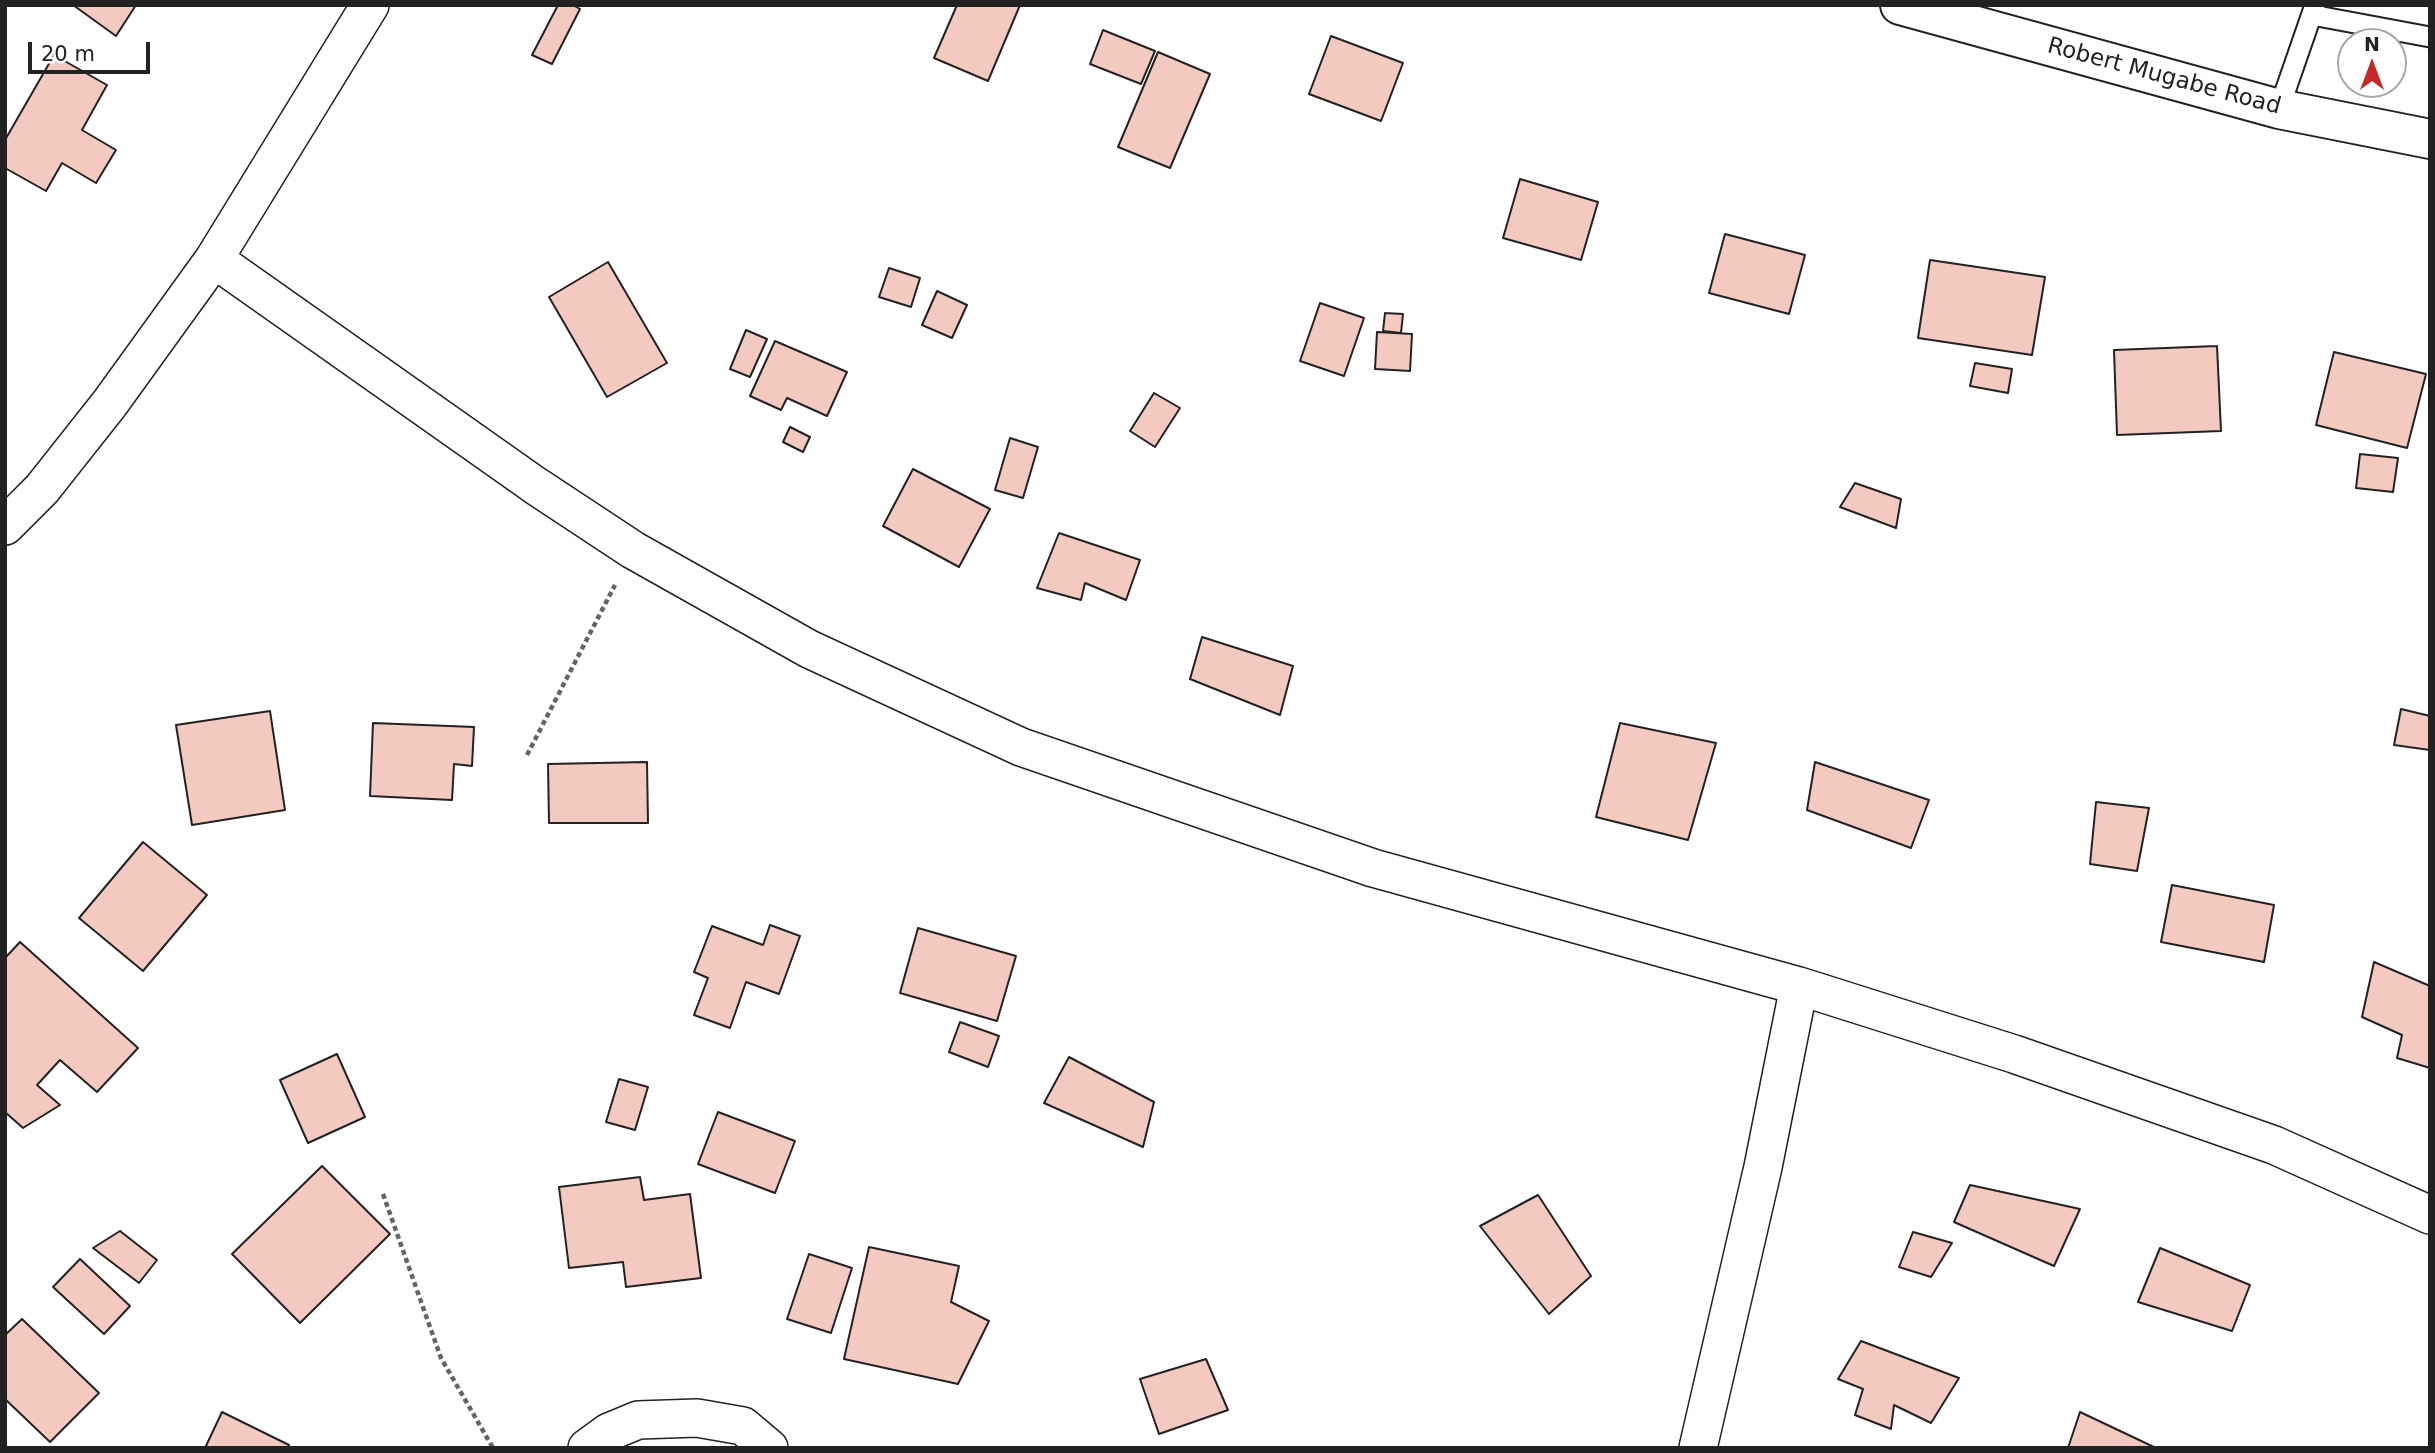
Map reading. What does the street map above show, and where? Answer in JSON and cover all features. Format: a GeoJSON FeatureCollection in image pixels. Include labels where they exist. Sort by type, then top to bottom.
{"type":"FeatureCollection","features":[{"type":"Feature","properties":{"kind":"main road","name":"Robert Mugabe Road"},"geometry":{"type":"LineString","coordinates":[[1900,5],[2279,109],[2430,139]]}},
{"type":"Feature","properties":{"kind":"street"},"geometry":{"type":"LineString","coordinates":[[5,526],[42,489],[110,403],[214,259],[370,5]]}},
{"type":"Feature","properties":{"kind":"street"},"geometry":{"type":"LineString","coordinates":[[214,259],[536,486],[633,550],[809,649],[1021,747],[1373,867],[1799,986],[2014,1054],[2274,1145],[2430,1215]]}},
{"type":"Feature","properties":{"kind":"street"},"geometry":{"type":"LineString","coordinates":[[1698,1448],[1763,1167],[1799,986]]}},
{"type":"Feature","properties":{"kind":"street"},"geometry":{"type":"LineString","coordinates":[[587,1448],[609,1432],[638,1420],[697,1418],[743,1426],[769,1448]]}},
{"type":"Feature","properties":{"kind":"lane"},"geometry":{"type":"LineString","coordinates":[[2279,109],[2314,10],[2430,37]]}},
{"type":"Feature","properties":{"kind":"path"},"geometry":{"type":"LineString","coordinates":[[527,755],[633,550]]}},
{"type":"Feature","properties":{"kind":"path"},"geometry":{"type":"LineString","coordinates":[[383,1194],[441,1358],[493,1448]]}},
{"type":"Feature","properties":{"kind":"building"},"geometry":{"type":"Polygon","coordinates":[[[73,5],[136,5],[116,36],[73,5]]]}},
{"type":"Feature","properties":{"kind":"building"},"geometry":{"type":"Polygon","coordinates":[[[558,5],[573,5],[580,9],[552,64],[532,55],[558,5]]]}},
{"type":"Feature","properties":{"kind":"building"},"geometry":{"type":"Polygon","coordinates":[[[957,5],[1020,5],[988,81],[934,58],[957,5]]]}},
{"type":"Feature","properties":{"kind":"building"},"geometry":{"type":"Polygon","coordinates":[[[1103,30],[1155,51],[1141,84],[1090,64],[1103,30]]]}},
{"type":"Feature","properties":{"kind":"building"},"geometry":{"type":"Polygon","coordinates":[[[1331,36],[1403,63],[1381,121],[1309,94],[1331,36]]]}},
{"type":"Feature","properties":{"kind":"building"},"geometry":{"type":"Polygon","coordinates":[[[1158,52],[1210,74],[1170,168],[1118,147],[1158,52]]]}},
{"type":"Feature","properties":{"kind":"building"},"geometry":{"type":"Polygon","coordinates":[[[54,55],[107,85],[82,130],[116,150],[96,183],[62,163],[46,191],[5,168],[5,140],[54,55]]]}},
{"type":"Feature","properties":{"kind":"building"},"geometry":{"type":"Polygon","coordinates":[[[1520,179],[1598,202],[1581,260],[1503,238],[1520,179]]]}},
{"type":"Feature","properties":{"kind":"building"},"geometry":{"type":"Polygon","coordinates":[[[1725,234],[1805,255],[1789,314],[1709,293],[1725,234]]]}},
{"type":"Feature","properties":{"kind":"building"},"geometry":{"type":"Polygon","coordinates":[[[1930,260],[2045,277],[2032,355],[1918,338],[1930,260]]]}},
{"type":"Feature","properties":{"kind":"building"},"geometry":{"type":"Polygon","coordinates":[[[608,262],[667,363],[607,397],[549,297],[608,262]]]}},
{"type":"Feature","properties":{"kind":"building"},"geometry":{"type":"Polygon","coordinates":[[[889,268],[920,278],[911,307],[879,297],[889,268]]]}},
{"type":"Feature","properties":{"kind":"building"},"geometry":{"type":"Polygon","coordinates":[[[937,291],[967,305],[952,338],[922,325],[937,291]]]}},
{"type":"Feature","properties":{"kind":"building"},"geometry":{"type":"Polygon","coordinates":[[[1320,303],[1364,318],[1344,376],[1300,361],[1320,303]]]}},
{"type":"Feature","properties":{"kind":"building"},"geometry":{"type":"Polygon","coordinates":[[[1385,313],[1403,314],[1401,333],[1383,331],[1385,313]]]}},
{"type":"Feature","properties":{"kind":"building"},"geometry":{"type":"Polygon","coordinates":[[[746,330],[767,339],[750,377],[730,369],[746,330]]]}},
{"type":"Feature","properties":{"kind":"building"},"geometry":{"type":"Polygon","coordinates":[[[1377,332],[1412,334],[1410,371],[1375,369],[1377,332]]]}},
{"type":"Feature","properties":{"kind":"building"},"geometry":{"type":"Polygon","coordinates":[[[775,341],[847,372],[827,416],[787,398],[781,410],[750,396],[775,341]]]}},
{"type":"Feature","properties":{"kind":"building"},"geometry":{"type":"Polygon","coordinates":[[[2217,346],[2221,431],[2117,435],[2114,350],[2217,346]]]}},
{"type":"Feature","properties":{"kind":"building"},"geometry":{"type":"Polygon","coordinates":[[[2334,352],[2426,374],[2407,448],[2316,425],[2334,352]]]}},
{"type":"Feature","properties":{"kind":"building"},"geometry":{"type":"Polygon","coordinates":[[[1975,363],[2012,369],[2008,393],[1970,386],[1975,363]]]}},
{"type":"Feature","properties":{"kind":"building"},"geometry":{"type":"Polygon","coordinates":[[[1154,393],[1180,408],[1155,447],[1130,431],[1154,393]]]}},
{"type":"Feature","properties":{"kind":"building"},"geometry":{"type":"Polygon","coordinates":[[[790,427],[810,437],[803,452],[783,442],[790,427]]]}},
{"type":"Feature","properties":{"kind":"building"},"geometry":{"type":"Polygon","coordinates":[[[1010,438],[1038,447],[1023,498],[995,490],[1010,438]]]}},
{"type":"Feature","properties":{"kind":"building"},"geometry":{"type":"Polygon","coordinates":[[[2360,454],[2398,458],[2393,492],[2356,488],[2360,454]]]}},
{"type":"Feature","properties":{"kind":"building"},"geometry":{"type":"Polygon","coordinates":[[[913,469],[990,509],[959,567],[883,526],[913,469]]]}},
{"type":"Feature","properties":{"kind":"building"},"geometry":{"type":"Polygon","coordinates":[[[1855,483],[1901,499],[1896,528],[1840,507],[1855,483]]]}},
{"type":"Feature","properties":{"kind":"building"},"geometry":{"type":"Polygon","coordinates":[[[1059,533],[1140,560],[1126,600],[1085,583],[1081,600],[1037,588],[1059,533]]]}},
{"type":"Feature","properties":{"kind":"building"},"geometry":{"type":"Polygon","coordinates":[[[1202,637],[1293,666],[1280,715],[1190,679],[1202,637]]]}},
{"type":"Feature","properties":{"kind":"building"},"geometry":{"type":"Polygon","coordinates":[[[2401,709],[2430,716],[2430,750],[2394,745],[2401,709]]]}},
{"type":"Feature","properties":{"kind":"building"},"geometry":{"type":"Polygon","coordinates":[[[270,711],[285,810],[192,825],[176,725],[270,711]]]}},
{"type":"Feature","properties":{"kind":"building"},"geometry":{"type":"Polygon","coordinates":[[[373,723],[474,727],[472,766],[454,764],[452,800],[370,796],[373,723]]]}},
{"type":"Feature","properties":{"kind":"building"},"geometry":{"type":"Polygon","coordinates":[[[1620,723],[1716,743],[1688,840],[1596,817],[1620,723]]]}},
{"type":"Feature","properties":{"kind":"building"},"geometry":{"type":"Polygon","coordinates":[[[647,762],[648,823],[549,823],[548,764],[647,762]]]}},
{"type":"Feature","properties":{"kind":"building"},"geometry":{"type":"Polygon","coordinates":[[[1815,762],[1929,800],[1911,848],[1807,810],[1815,762]]]}},
{"type":"Feature","properties":{"kind":"building"},"geometry":{"type":"Polygon","coordinates":[[[2096,802],[2149,808],[2137,871],[2090,864],[2096,802]]]}},
{"type":"Feature","properties":{"kind":"building"},"geometry":{"type":"Polygon","coordinates":[[[143,842],[207,895],[143,971],[79,918],[143,842]]]}},
{"type":"Feature","properties":{"kind":"building"},"geometry":{"type":"Polygon","coordinates":[[[2172,885],[2274,905],[2264,962],[2161,942],[2172,885]]]}},
{"type":"Feature","properties":{"kind":"building"},"geometry":{"type":"Polygon","coordinates":[[[770,925],[800,936],[779,994],[746,982],[730,1028],[694,1015],[708,978],[694,972],[712,926],[763,945],[770,925]]]}},
{"type":"Feature","properties":{"kind":"building"},"geometry":{"type":"Polygon","coordinates":[[[918,928],[1016,956],[997,1021],[900,993],[918,928]]]}},
{"type":"Feature","properties":{"kind":"building"},"geometry":{"type":"Polygon","coordinates":[[[20,942],[138,1048],[97,1092],[60,1060],[37,1085],[60,1105],[23,1128],[5,1112],[5,958],[20,942]]]}},
{"type":"Feature","properties":{"kind":"building"},"geometry":{"type":"Polygon","coordinates":[[[2374,962],[2430,986],[2430,1068],[2397,1058],[2402,1035],[2362,1017],[2374,962]]]}},
{"type":"Feature","properties":{"kind":"building"},"geometry":{"type":"Polygon","coordinates":[[[960,1022],[999,1036],[988,1067],[949,1052],[960,1022]]]}},
{"type":"Feature","properties":{"kind":"building"},"geometry":{"type":"Polygon","coordinates":[[[337,1054],[365,1117],[308,1143],[280,1080],[337,1054]]]}},
{"type":"Feature","properties":{"kind":"building"},"geometry":{"type":"Polygon","coordinates":[[[1069,1057],[1154,1102],[1143,1147],[1044,1103],[1069,1057]]]}},
{"type":"Feature","properties":{"kind":"building"},"geometry":{"type":"Polygon","coordinates":[[[619,1079],[648,1087],[635,1130],[606,1122],[619,1079]]]}},
{"type":"Feature","properties":{"kind":"building"},"geometry":{"type":"Polygon","coordinates":[[[718,1112],[795,1141],[775,1193],[698,1164],[718,1112]]]}},
{"type":"Feature","properties":{"kind":"building"},"geometry":{"type":"Polygon","coordinates":[[[322,1166],[390,1234],[300,1323],[232,1254],[322,1166]]]}},
{"type":"Feature","properties":{"kind":"building"},"geometry":{"type":"Polygon","coordinates":[[[640,1177],[644,1200],[690,1194],[701,1278],[626,1287],[623,1262],[569,1268],[559,1187],[640,1177]]]}},
{"type":"Feature","properties":{"kind":"building"},"geometry":{"type":"Polygon","coordinates":[[[1970,1185],[2080,1209],[2054,1266],[1954,1222],[1970,1185]]]}},
{"type":"Feature","properties":{"kind":"building"},"geometry":{"type":"Polygon","coordinates":[[[1538,1195],[1591,1276],[1549,1314],[1480,1226],[1538,1195]]]}},
{"type":"Feature","properties":{"kind":"building"},"geometry":{"type":"Polygon","coordinates":[[[120,1231],[157,1260],[139,1283],[93,1248],[120,1231]]]}},
{"type":"Feature","properties":{"kind":"building"},"geometry":{"type":"Polygon","coordinates":[[[1913,1232],[1952,1243],[1931,1277],[1899,1267],[1913,1232]]]}},
{"type":"Feature","properties":{"kind":"building"},"geometry":{"type":"Polygon","coordinates":[[[869,1247],[959,1266],[951,1302],[989,1321],[958,1384],[844,1359],[869,1247]]]}},
{"type":"Feature","properties":{"kind":"building"},"geometry":{"type":"Polygon","coordinates":[[[2160,1248],[2250,1285],[2232,1331],[2138,1302],[2160,1248]]]}},
{"type":"Feature","properties":{"kind":"building"},"geometry":{"type":"Polygon","coordinates":[[[809,1254],[852,1268],[831,1333],[787,1319],[809,1254]]]}},
{"type":"Feature","properties":{"kind":"building"},"geometry":{"type":"Polygon","coordinates":[[[80,1259],[130,1306],[104,1334],[53,1287],[80,1259]]]}},
{"type":"Feature","properties":{"kind":"building"},"geometry":{"type":"Polygon","coordinates":[[[22,1319],[99,1393],[50,1442],[5,1399],[5,1335],[22,1319]]]}},
{"type":"Feature","properties":{"kind":"building"},"geometry":{"type":"Polygon","coordinates":[[[1861,1341],[1959,1378],[1931,1423],[1894,1405],[1891,1429],[1855,1415],[1863,1389],[1838,1379],[1861,1341]]]}},
{"type":"Feature","properties":{"kind":"building"},"geometry":{"type":"Polygon","coordinates":[[[1206,1359],[1228,1410],[1159,1434],[1140,1379],[1206,1359]]]}},
{"type":"Feature","properties":{"kind":"building"},"geometry":{"type":"Polygon","coordinates":[[[222,1412],[289,1445],[288,1448],[205,1448],[222,1412]]]}},
{"type":"Feature","properties":{"kind":"building"},"geometry":{"type":"Polygon","coordinates":[[[2080,1412],[2156,1448],[2068,1448],[2080,1412]]]}}]}
